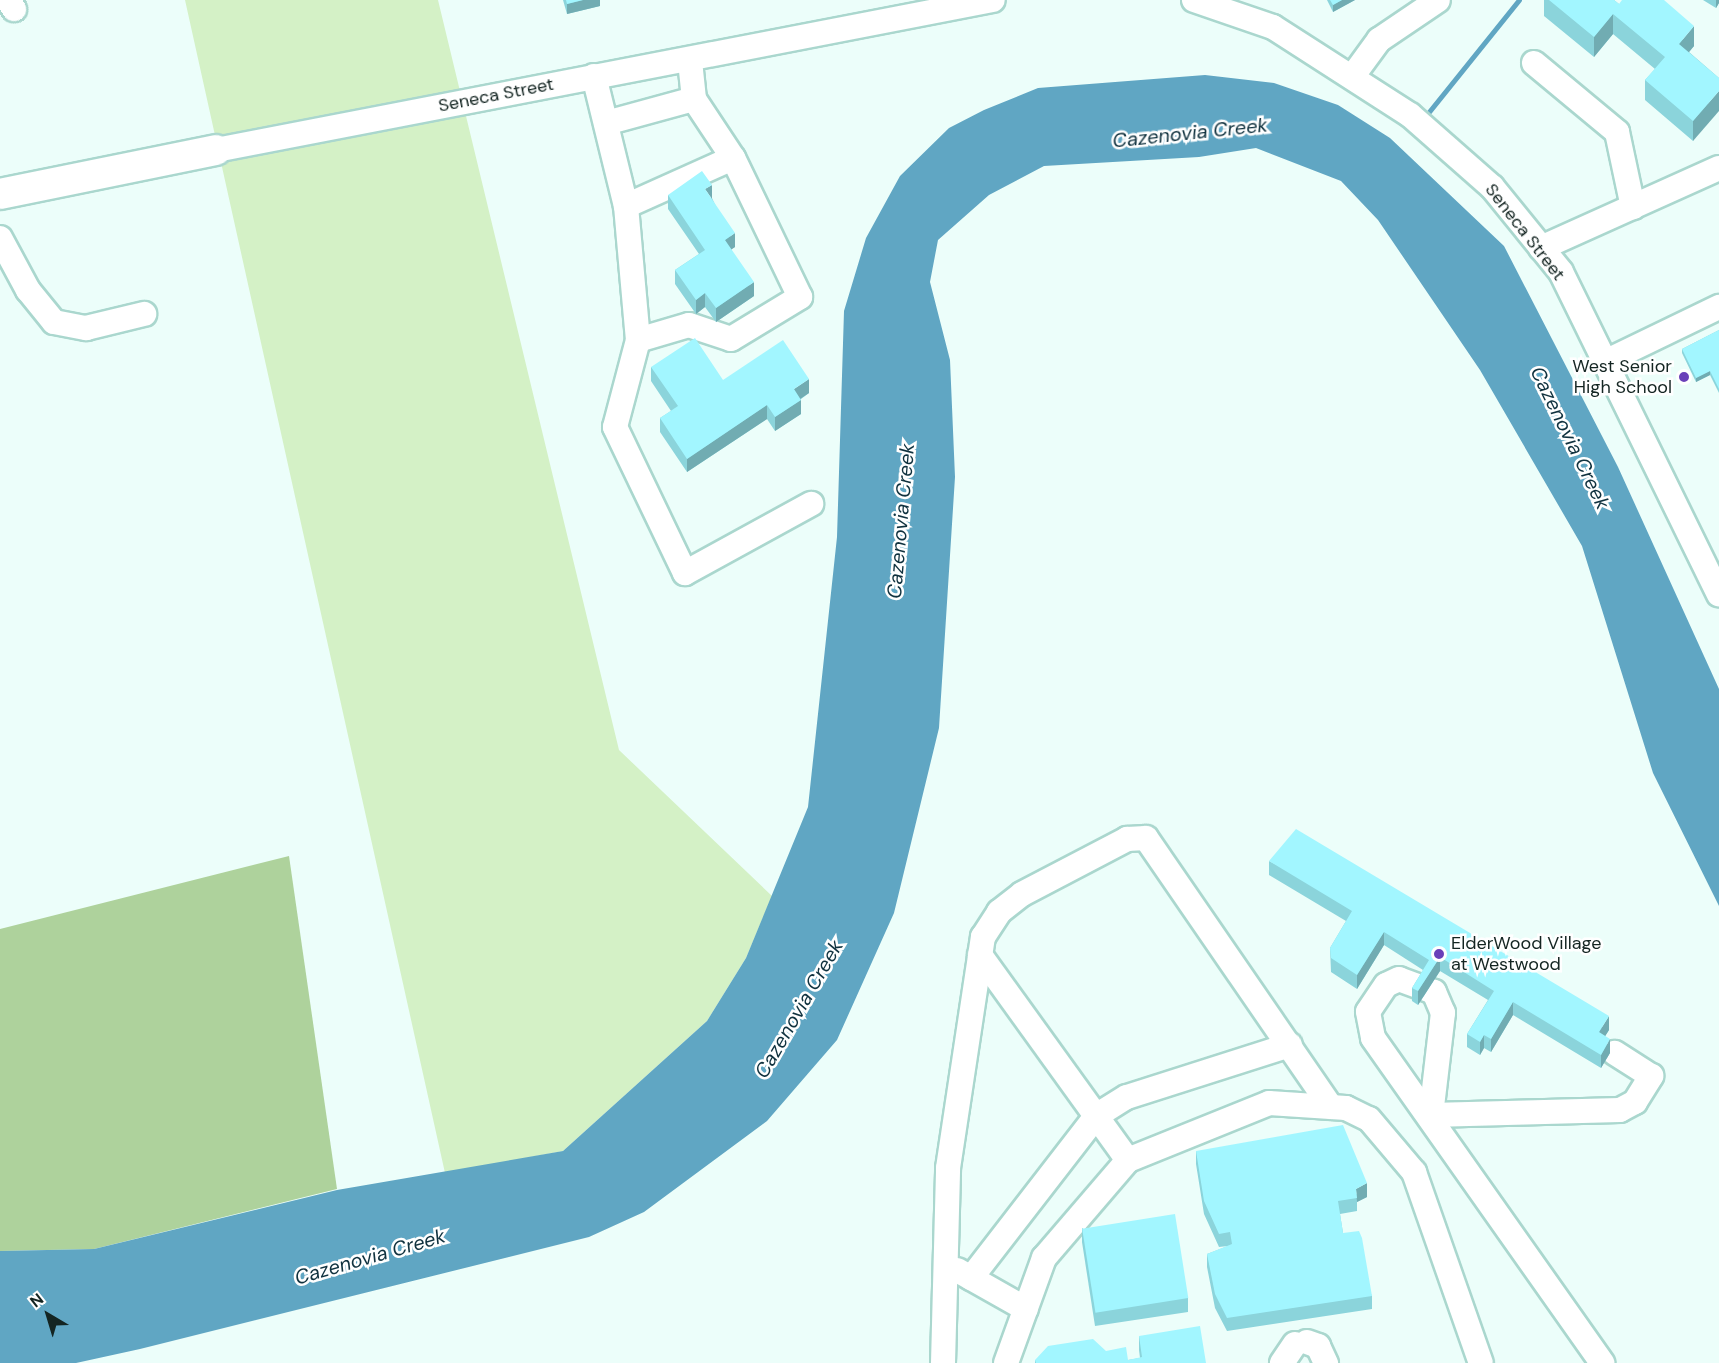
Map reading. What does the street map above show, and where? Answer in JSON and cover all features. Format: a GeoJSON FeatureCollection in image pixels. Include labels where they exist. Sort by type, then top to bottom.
{"type":"FeatureCollection","features":[{"type":"Feature","properties":{"kind":"main road","name":"Seneca Street"},"geometry":{"type":"LineString","coordinates":[[0,194],[216,150]]}},
{"type":"Feature","properties":{"kind":"street","name":"Seneca Street"},"geometry":{"type":"LineString","coordinates":[[216,150],[594,76],[690,61],[993,0]]}},
{"type":"Feature","properties":{"kind":"street","name":"Seneca Street"},"geometry":{"type":"LineString","coordinates":[[1194,0],[1273,27],[1410,115],[1492,187],[1561,272],[1719,594]]}},
{"type":"Feature","properties":{"kind":"street"},"geometry":{"type":"LineString","coordinates":[[1352,77],[1379,40],[1438,0]]}},
{"type":"Feature","properties":{"kind":"street"},"geometry":{"type":"LineString","coordinates":[[638,340],[689,325],[731,339],[800,297],[733,158],[694,99],[690,61]]}},
{"type":"Feature","properties":{"kind":"street"},"geometry":{"type":"LineString","coordinates":[[1534,63],[1617,132],[1633,207]]}},
{"type":"Feature","properties":{"kind":"street"},"geometry":{"type":"LineString","coordinates":[[594,76],[626,206],[638,340],[615,427],[685,573],[811,504]]}},
{"type":"Feature","properties":{"kind":"street"},"geometry":{"type":"LineString","coordinates":[[606,123],[694,99]]}},
{"type":"Feature","properties":{"kind":"street"},"geometry":{"type":"LineString","coordinates":[[626,206],[733,158]]}},
{"type":"Feature","properties":{"kind":"street"},"geometry":{"type":"LineString","coordinates":[[1541,248],[1719,168]]}},
{"type":"Feature","properties":{"kind":"street"},"geometry":{"type":"LineString","coordinates":[[0,238],[28,290],[54,322],[86,328],[144,314]]}},
{"type":"Feature","properties":{"kind":"street"},"geometry":{"type":"LineString","coordinates":[[1605,362],[1719,308]]}},
{"type":"Feature","properties":{"kind":"street"},"geometry":{"type":"LineString","coordinates":[[943,1363],[948,1168],[983,937],[999,912],[1022,894],[1127,839],[1146,838],[1331,1107]]}},
{"type":"Feature","properties":{"kind":"street"},"geometry":{"type":"LineString","coordinates":[[980,955],[1128,1160]]}},
{"type":"Feature","properties":{"kind":"street"},"geometry":{"type":"LineString","coordinates":[[1431,1115],[1443,1013],[1434,992],[1399,979],[1376,997],[1367,1026],[1602,1363]]}},
{"type":"Feature","properties":{"kind":"street"},"geometry":{"type":"LineString","coordinates":[[971,1278],[1096,1116],[1127,1097],[1290,1045]]}},
{"type":"Feature","properties":{"kind":"street"},"geometry":{"type":"LineString","coordinates":[[1431,1115],[1620,1110],[1635,1102],[1651,1076],[1615,1053]]}},
{"type":"Feature","properties":{"kind":"street"},"geometry":{"type":"LineString","coordinates":[[1006,1363],[1044,1258],[1128,1160],[1269,1103],[1331,1107],[1369,1119],[1414,1172],[1480,1363]]}},
{"type":"Feature","properties":{"kind":"street"},"geometry":{"type":"LineString","coordinates":[[945,1263],[1026,1309]]}},
{"type":"Feature","properties":{"kind":"street"},"geometry":{"type":"LineString","coordinates":[[1295,1350],[1318,1346],[1326,1363]]}},
{"type":"Feature","properties":{"kind":"green space"},"geometry":{"type":"Polygon","coordinates":[[[185,0],[438,0],[619,750],[772,896],[746,958],[707,1021],[563,1151],[445,1173],[185,0]]]}},
{"type":"Feature","properties":{"kind":"green space"},"geometry":{"type":"Polygon","coordinates":[[[289,856],[337,1189],[94,1249],[0,1251],[0,929],[289,856]]]}},
{"type":"Feature","properties":{"kind":"water","name":"Cazenovia Creek"},"geometry":{"type":"Polygon","coordinates":[[[1205,75],[1274,83],[1338,105],[1390,138],[1504,246],[1618,467],[1719,689],[1719,906],[1653,773],[1582,546],[1480,370],[1378,220],[1341,181],[1256,148],[1199,157],[1044,166],[989,195],[938,240],[930,282],[950,360],[955,477],[939,728],[894,913],[837,1040],[767,1121],[644,1212],[589,1237],[76,1363],[0,1363],[0,1251],[94,1249],[337,1190],[563,1151],[707,1021],[746,958],[808,807],[837,537],[844,311],[866,238],[900,176],[949,128],[984,110],[1038,88],[1205,75]]]}},
{"type":"Feature","properties":{"kind":"building"},"geometry":{"type":"Polygon","coordinates":[[[566,0],[583,0],[567,4],[566,0]]]}},
{"type":"Feature","properties":{"kind":"building"},"geometry":{"type":"Polygon","coordinates":[[[1330,0],[1342,0],[1333,5],[1330,0]]]}},
{"type":"Feature","properties":{"kind":"building"},"geometry":{"type":"Polygon","coordinates":[[[1549,0],[1614,0],[1619,4],[1622,0],[1664,0],[1694,26],[1679,44],[1719,78],[1719,91],[1693,121],[1645,80],[1665,57],[1613,14],[1594,37],[1549,0]]]}},
{"type":"Feature","properties":{"kind":"building"},"geometry":{"type":"Polygon","coordinates":[[[702,171],[712,185],[705,189],[735,233],[725,240],[754,282],[716,308],[705,293],[696,300],[675,270],[705,250],[668,195],[702,171]]]}},
{"type":"Feature","properties":{"kind":"building"},"geometry":{"type":"Polygon","coordinates":[[[1719,330],[1719,389],[1710,371],[1696,378],[1682,349],[1719,330]]]}},
{"type":"Feature","properties":{"kind":"building"},"geometry":{"type":"Polygon","coordinates":[[[695,338],[723,380],[783,340],[809,379],[794,389],[801,400],[775,417],[767,405],[687,459],[660,418],[678,406],[651,367],[695,338]]]}},
{"type":"Feature","properties":{"kind":"building","name":"ElderWood Village at Westwood"},"geometry":{"type":"Polygon","coordinates":[[[1296,829],[1609,1016],[1599,1032],[1610,1039],[1601,1055],[1513,1002],[1491,1039],[1484,1035],[1480,1042],[1467,1034],[1494,991],[1440,957],[1418,991],[1412,988],[1429,960],[1384,932],[1357,975],[1331,958],[1330,948],[1352,911],[1269,861],[1296,829]]]}},
{"type":"Feature","properties":{"kind":"building"},"geometry":{"type":"Polygon","coordinates":[[[1343,1125],[1367,1183],[1356,1189],[1357,1198],[1338,1201],[1343,1233],[1359,1231],[1372,1296],[1227,1318],[1215,1294],[1207,1254],[1232,1244],[1230,1232],[1219,1234],[1204,1201],[1196,1151],[1343,1125]]]}},
{"type":"Feature","properties":{"kind":"building"},"geometry":{"type":"Polygon","coordinates":[[[1175,1214],[1188,1298],[1095,1313],[1082,1229],[1175,1214]]]}},
{"type":"Feature","properties":{"kind":"building"},"geometry":{"type":"Polygon","coordinates":[[[1200,1326],[1206,1363],[1036,1363],[1035,1360],[1048,1346],[1093,1339],[1106,1351],[1126,1347],[1128,1360],[1142,1357],[1139,1336],[1200,1326]]]}},
{"type":"Feature","properties":{"kind":"waterway"},"geometry":{"type":"LineString","coordinates":[[1428,113],[1519,0]]}},
{"type":"Feature","properties":{"kind":"place","name":"West Senior High School"},"geometry":{"type":"Point","coordinates":[1684,377]}},
{"type":"Feature","properties":{"kind":"place","name":"ElderWood Village at Westwood"},"geometry":{"type":"Point","coordinates":[1439,954]}}]}
